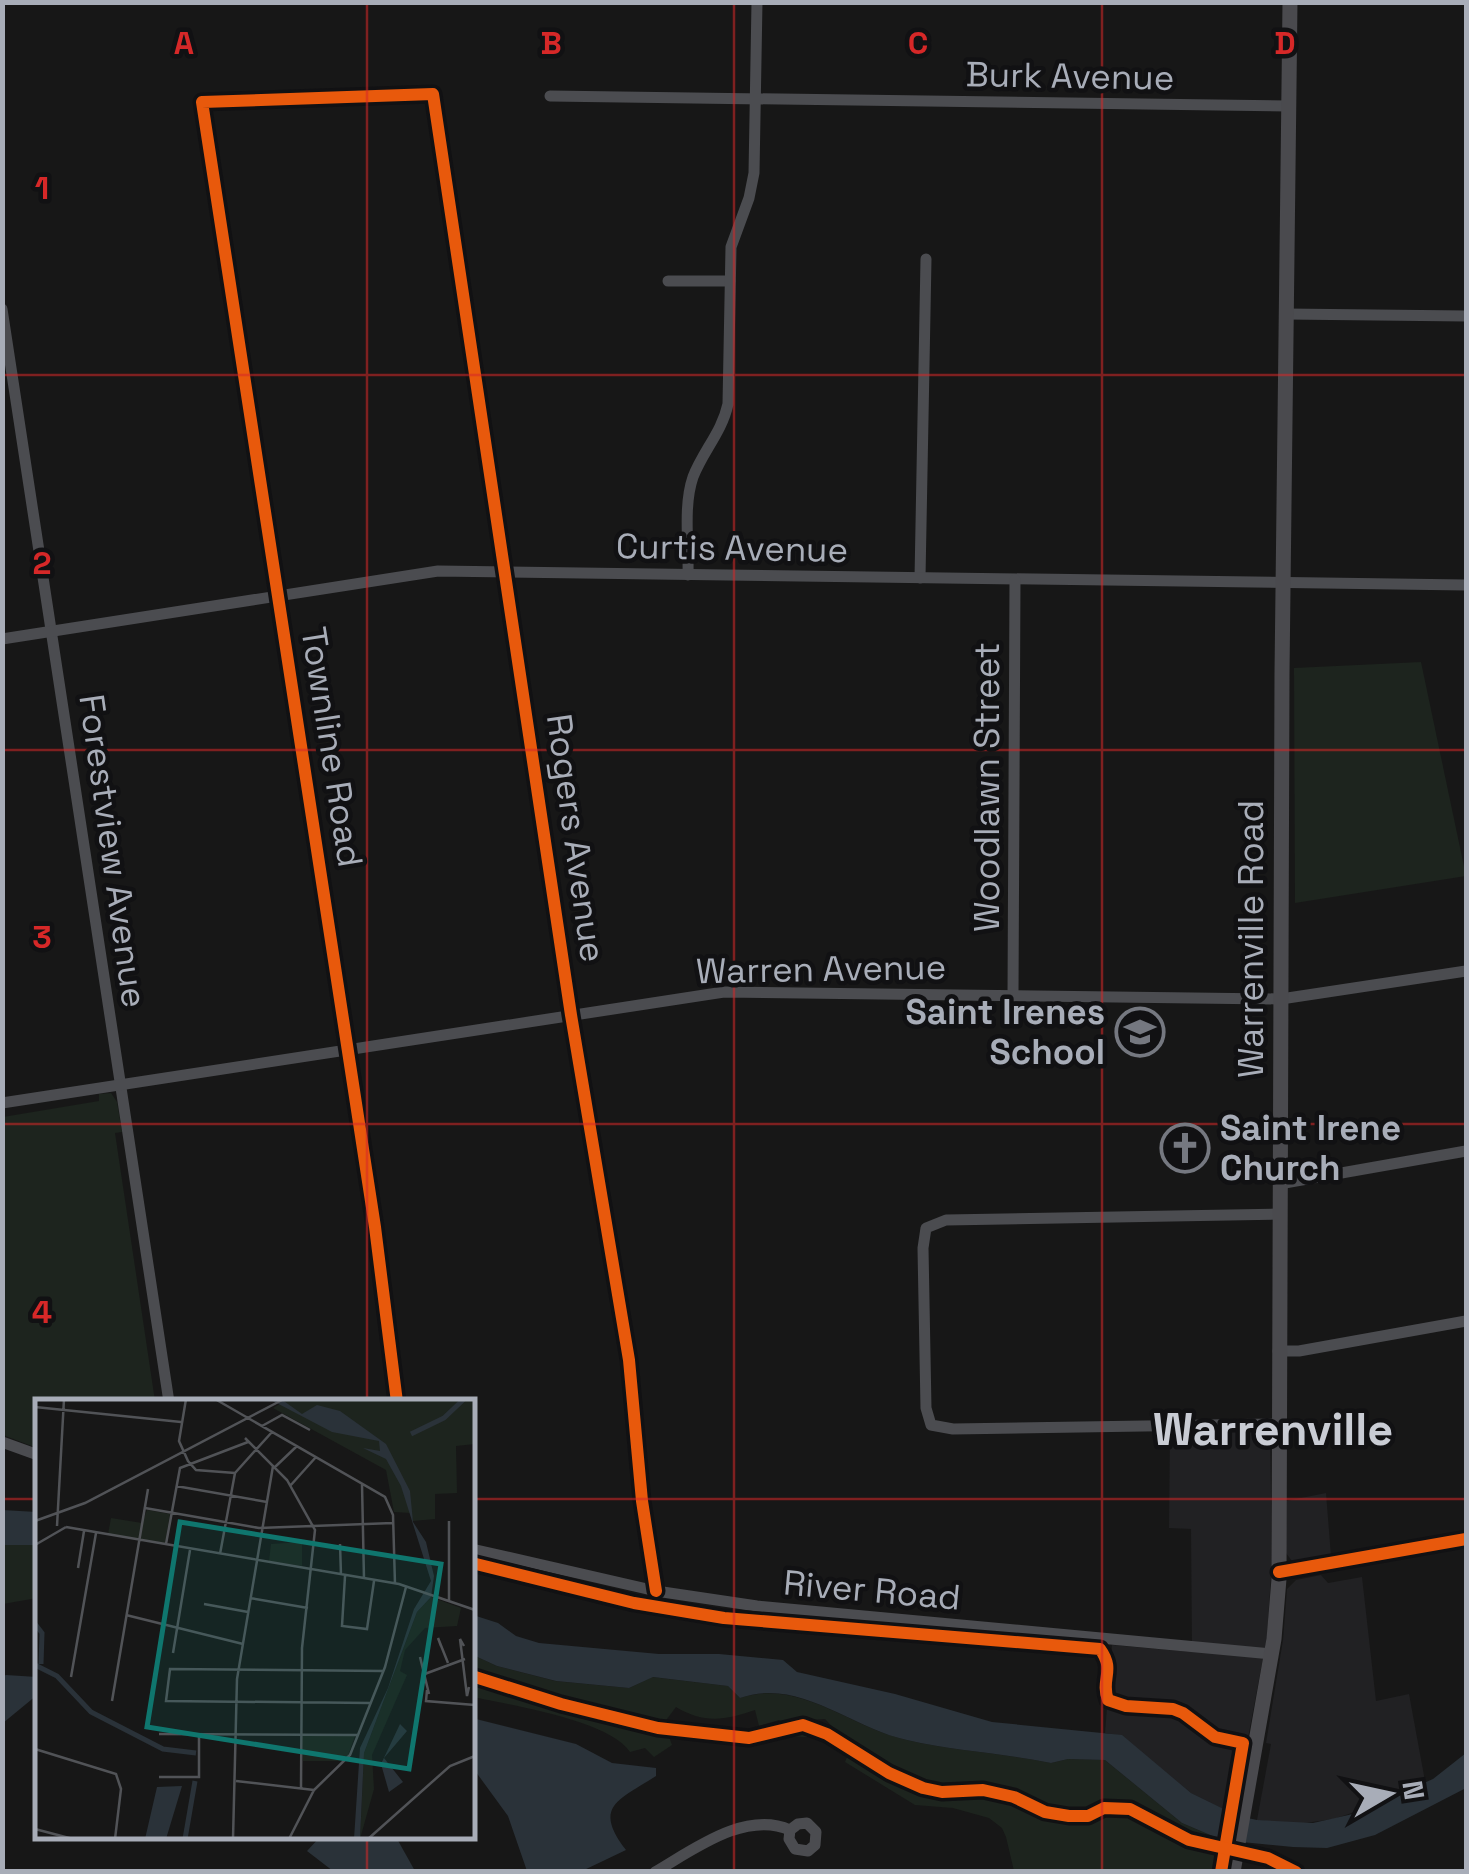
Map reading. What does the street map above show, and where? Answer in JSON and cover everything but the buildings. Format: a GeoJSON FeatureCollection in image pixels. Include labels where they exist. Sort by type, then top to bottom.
{"type":"FeatureCollection","features":[{"type":"Feature","properties":{"kind":"main road","name":"Warrenville Road"},"geometry":{"type":"LineString","coordinates":[[1233,1872],[1272,1654],[1279,1572],[1277,1424],[1290,2]]}},
{"type":"Feature","properties":{"kind":"main road"},"geometry":{"type":"LineString","coordinates":[[1279,1572],[1466,1540]]}},
{"type":"Feature","properties":{"kind":"street"},"geometry":{"type":"LineString","coordinates":[[688,575],[690,486],[722,425],[728,404],[733,234],[752,184],[758,2]]}},
{"type":"Feature","properties":{"kind":"street","name":"Townline Road"},"geometry":{"type":"LineString","coordinates":[[397,1399],[348,1050],[202,102],[434,94]]}},
{"type":"Feature","properties":{"kind":"street","name":"Rogers Avenue"},"geometry":{"type":"LineString","coordinates":[[434,94],[572,1014],[629,1360],[642,1501],[656,1590]]}},
{"type":"Feature","properties":{"kind":"street","name":"Burk Avenue"},"geometry":{"type":"LineString","coordinates":[[550,96],[1288,106]]}},
{"type":"Feature","properties":{"kind":"street"},"geometry":{"type":"LineString","coordinates":[[920,578],[926,259]]}},
{"type":"Feature","properties":{"kind":"street"},"geometry":{"type":"LineString","coordinates":[[668,281],[730,282]]}},
{"type":"Feature","properties":{"kind":"street","name":"Forestview Avenue"},"geometry":{"type":"LineString","coordinates":[[2,309],[7,374],[52,632],[169,1399]]}},
{"type":"Feature","properties":{"kind":"street"},"geometry":{"type":"LineString","coordinates":[[1286,314],[1466,316]]}},
{"type":"Feature","properties":{"kind":"street","name":"Curtis Avenue"},"geometry":{"type":"LineString","coordinates":[[2,639],[438,571],[1466,585]]}},
{"type":"Feature","properties":{"kind":"street","name":"Woodlawn Street"},"geometry":{"type":"LineString","coordinates":[[1013,996],[1015,580]]}},
{"type":"Feature","properties":{"kind":"street","name":"Warren Avenue"},"geometry":{"type":"LineString","coordinates":[[2,1103],[724,992],[1280,1000],[1466,971]]}},
{"type":"Feature","properties":{"kind":"street"},"geometry":{"type":"LineString","coordinates":[[1279,1184],[1466,1151]]}},
{"type":"Feature","properties":{"kind":"street"},"geometry":{"type":"LineString","coordinates":[[1277,1424],[953,1429],[931,1425],[925,1388],[923,1248],[926,1228],[941,1221],[1279,1214]]}},
{"type":"Feature","properties":{"kind":"street"},"geometry":{"type":"LineString","coordinates":[[1278,1351],[1300,1351],[1466,1321]]}},
{"type":"Feature","properties":{"kind":"street"},"geometry":{"type":"LineString","coordinates":[[2,1442],[35,1453]]}},
{"type":"Feature","properties":{"kind":"street","name":"River Road"},"geometry":{"type":"LineString","coordinates":[[475,1550],[656,1590],[856,1617],[1272,1654]]}},
{"type":"Feature","properties":{"kind":"street"},"geometry":{"type":"LineString","coordinates":[[655,1872],[671,1868],[747,1826],[764,1824],[790,1830]]}},
{"type":"Feature","properties":{"kind":"shaded area"},"geometry":{"type":"Polygon","coordinates":[[[1421,662],[1466,876],[1295,903],[1294,668],[1421,662]]]}},
{"type":"Feature","properties":{"kind":"shaded area"},"geometry":{"type":"Polygon","coordinates":[[[111,1093],[117,1102],[122,1132],[115,1133],[155,1399],[35,1399],[35,1447],[3,1435],[3,1117],[99,1101],[99,1094],[111,1093]]]}},
{"type":"Feature","properties":{"kind":"shaded area"},"geometry":{"type":"Polygon","coordinates":[[[1270,1428],[1272,1560],[1267,1637],[1248,1738],[1240,1739],[1227,1811],[1191,1793],[1122,1736],[1105,1733],[1112,1645],[1192,1652],[1191,1529],[1169,1528],[1170,1429],[1270,1428]]]}},
{"type":"Feature","properties":{"kind":"shaded area"},"geometry":{"type":"Polygon","coordinates":[[[1326,1493],[1331,1556],[1292,1561],[1286,1553],[1286,1501],[1326,1493]]]}},
{"type":"Feature","properties":{"kind":"shaded area"},"geometry":{"type":"Polygon","coordinates":[[[2,1510],[35,1512],[35,1545],[3,1545],[2,1510]]]}},
{"type":"Feature","properties":{"kind":"shaded area"},"geometry":{"type":"Polygon","coordinates":[[[3,1545],[35,1545],[35,1598],[3,1604],[3,1545]]]}},
{"type":"Feature","properties":{"kind":"shaded area"},"geometry":{"type":"Polygon","coordinates":[[[1321,1575],[1328,1583],[1362,1577],[1376,1701],[1409,1694],[1425,1781],[1389,1800],[1334,1819],[1297,1824],[1257,1820],[1271,1744],[1266,1743],[1287,1589],[1296,1580],[1321,1575]]]}},
{"type":"Feature","properties":{"kind":"shaded area"},"geometry":{"type":"Polygon","coordinates":[[[475,1616],[539,1643],[783,1660],[797,1672],[895,1694],[992,1722],[1122,1735],[1191,1793],[1238,1816],[1257,1820],[1313,1823],[1353,1814],[1433,1779],[1466,1753],[1466,1788],[1375,1835],[1327,1848],[1222,1840],[1182,1823],[1105,1760],[1068,1759],[1051,1763],[925,1744],[886,1734],[825,1707],[783,1694],[740,1698],[728,1686],[653,1677],[629,1688],[556,1681],[497,1666],[475,1656],[475,1616]]]}},
{"type":"Feature","properties":{"kind":"shaded area"},"geometry":{"type":"Polygon","coordinates":[[[475,1656],[497,1666],[555,1681],[629,1688],[652,1677],[728,1686],[740,1698],[783,1694],[825,1707],[886,1734],[943,1747],[1051,1763],[1068,1759],[1105,1760],[1182,1823],[1222,1840],[1216,1871],[1014,1871],[1002,1828],[989,1818],[953,1808],[915,1805],[845,1762],[854,1740],[843,1738],[825,1719],[809,1720],[807,1737],[782,1736],[783,1723],[779,1720],[759,1726],[755,1710],[715,1719],[676,1707],[664,1723],[672,1745],[654,1757],[645,1748],[630,1752],[602,1731],[533,1709],[475,1697],[475,1656]]]}},
{"type":"Feature","properties":{"kind":"shaded area"},"geometry":{"type":"Polygon","coordinates":[[[3,1676],[35,1677],[35,1697],[3,1723],[3,1676]]]}},
{"type":"Feature","properties":{"kind":"shaded area"},"geometry":{"type":"Polygon","coordinates":[[[475,1719],[576,1744],[612,1763],[656,1768],[656,1776],[621,1798],[611,1814],[616,1835],[626,1850],[582,1871],[527,1871],[508,1816],[475,1771],[475,1719]]]}},
{"type":"Feature","properties":{"kind":"shaded area"},"geometry":{"type":"Polygon","coordinates":[[[318,1839],[397,1839],[415,1871],[333,1871],[307,1851],[318,1839]]]}},
{"type":"Feature","properties":{"kind":"cycle path"},"geometry":{"type":"LineString","coordinates":[[397,1399],[375,1227],[202,102],[433,94],[571,1015],[629,1360],[642,1501],[656,1591]]}},
{"type":"Feature","properties":{"kind":"cycle path"},"geometry":{"type":"LineString","coordinates":[[1279,1572],[1466,1539]]}},
{"type":"Feature","properties":{"kind":"cycle path"},"geometry":{"type":"LineString","coordinates":[[475,1564],[634,1603],[724,1618],[1100,1649],[1107,1663],[1108,1700],[1126,1706],[1173,1709],[1215,1737],[1243,1743],[1221,1872]]}},
{"type":"Feature","properties":{"kind":"cycle path"},"geometry":{"type":"LineString","coordinates":[[475,1677],[658,1728],[749,1738],[803,1725],[827,1734],[889,1773],[923,1788],[942,1792],[983,1790],[1014,1797],[1045,1812],[1069,1816],[1088,1816],[1104,1808],[1130,1809],[1189,1840],[1268,1858],[1296,1872]]}},
{"type":"Feature","properties":{"kind":"place","name":"Saint Irenes School"},"geometry":{"type":"Point","coordinates":[1140,1032]}},
{"type":"Feature","properties":{"kind":"place","name":"Saint Irene Church"},"geometry":{"type":"Point","coordinates":[1185,1148]}},
{"type":"Feature","properties":{"kind":"district","name":"Warrenville"},"geometry":{"type":"Point","coordinates":[1273,1429]}}]}
